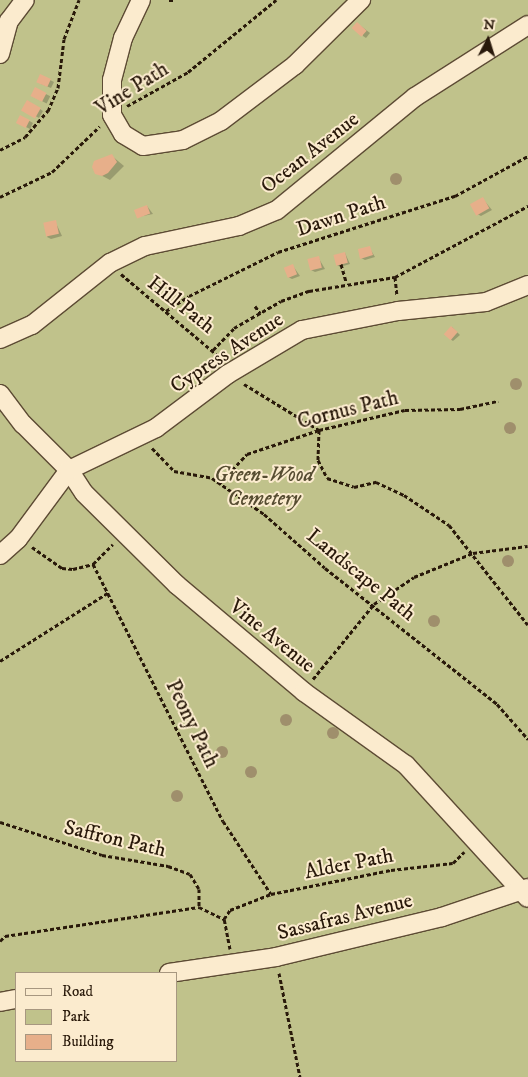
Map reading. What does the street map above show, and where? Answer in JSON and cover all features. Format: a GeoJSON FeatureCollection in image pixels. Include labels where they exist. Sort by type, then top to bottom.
{"type":"FeatureCollection","features":[{"type":"Feature","properties":{"kind":"lane"},"geometry":{"type":"LineString","coordinates":[[141,0],[123,38],[114,72],[112,115],[123,134],[143,146],[184,140],[220,121],[295,65],[361,0]]}},
{"type":"Feature","properties":{"kind":"lane"},"geometry":{"type":"LineString","coordinates":[[0,54],[14,4]]}},
{"type":"Feature","properties":{"kind":"lane","name":"Ocean Avenue"},"geometry":{"type":"LineString","coordinates":[[0,339],[32,325],[110,263],[145,246],[239,226],[277,210],[415,97],[528,25]]}},
{"type":"Feature","properties":{"kind":"lane","name":"Cypress Avenue"},"geometry":{"type":"LineString","coordinates":[[0,556],[20,538],[68,470],[156,428],[228,374],[302,330],[398,310],[486,302],[528,285]]}},
{"type":"Feature","properties":{"kind":"lane","name":"Vine Avenue"},"geometry":{"type":"LineString","coordinates":[[0,394],[23,424],[68,470],[84,493],[177,585],[304,692],[406,765],[526,892]]}},
{"type":"Feature","properties":{"kind":"lane","name":"Sassafras Avenue"},"geometry":{"type":"LineString","coordinates":[[176,972],[276,958],[444,916],[526,892]]}},
{"type":"Feature","properties":{"kind":"lane"},"geometry":{"type":"LineString","coordinates":[[0,1002],[15,999]]}},
{"type":"Feature","properties":{"kind":"path"},"geometry":{"type":"LineString","coordinates":[[0,150],[25,137],[48,111],[58,88],[64,40],[79,0]]}},
{"type":"Feature","properties":{"kind":"path","name":"Vine Path"},"geometry":{"type":"LineString","coordinates":[[0,197],[52,172],[112,115],[188,72],[276,0]]}},
{"type":"Feature","properties":{"kind":"path","name":"Dawn Path"},"geometry":{"type":"LineString","coordinates":[[166,312],[189,296],[278,252],[455,196],[528,156]]}},
{"type":"Feature","properties":{"kind":"path"},"geometry":{"type":"LineString","coordinates":[[213,350],[234,328],[290,298],[346,282],[395,277],[528,206]]}},
{"type":"Feature","properties":{"kind":"path","name":"Hill Path"},"geometry":{"type":"LineString","coordinates":[[110,263],[131,285],[213,350],[225,362],[228,374]]}},
{"type":"Feature","properties":{"kind":"path"},"geometry":{"type":"LineString","coordinates":[[341,264],[346,282]]}},
{"type":"Feature","properties":{"kind":"path"},"geometry":{"type":"LineString","coordinates":[[395,277],[398,310]]}},
{"type":"Feature","properties":{"kind":"path"},"geometry":{"type":"LineString","coordinates":[[255,306],[260,313]]}},
{"type":"Feature","properties":{"kind":"path"},"geometry":{"type":"LineString","coordinates":[[228,374],[319,430],[318,460],[327,478],[354,487],[376,482],[404,495],[449,525],[528,625]]}},
{"type":"Feature","properties":{"kind":"path","name":"Cornus Path"},"geometry":{"type":"LineString","coordinates":[[219,484],[247,454],[319,430],[405,410],[460,410],[498,400]]}},
{"type":"Feature","properties":{"kind":"path","name":"Landscape Path"},"geometry":{"type":"LineString","coordinates":[[141,435],[174,471],[212,478],[264,514],[325,568],[374,604],[497,704],[528,739]]}},
{"type":"Feature","properties":{"kind":"path"},"geometry":{"type":"LineString","coordinates":[[20,538],[62,568],[73,569],[93,564],[122,531]]}},
{"type":"Feature","properties":{"kind":"path"},"geometry":{"type":"LineString","coordinates":[[304,692],[374,604],[414,577],[473,553],[528,546]]}},
{"type":"Feature","properties":{"kind":"path","name":"Peony Path"},"geometry":{"type":"LineString","coordinates":[[93,564],[109,592],[224,821],[271,894]]}},
{"type":"Feature","properties":{"kind":"path"},"geometry":{"type":"LineString","coordinates":[[0,661],[109,592]]}},
{"type":"Feature","properties":{"kind":"path","name":"Saffron Path"},"geometry":{"type":"LineString","coordinates":[[0,822],[102,855],[168,866],[190,874],[199,889],[199,907]]}},
{"type":"Feature","properties":{"kind":"path","name":"Alder Path"},"geometry":{"type":"LineString","coordinates":[[224,919],[230,910],[271,894],[391,870],[453,863],[477,839]]}},
{"type":"Feature","properties":{"kind":"path"},"geometry":{"type":"LineString","coordinates":[[0,941],[5,936],[199,907],[224,919],[233,964]]}},
{"type":"Feature","properties":{"kind":"path"},"geometry":{"type":"LineString","coordinates":[[276,958],[300,1077]]}},
{"type":"Feature","properties":{"kind":"green space","name":"Green-Wood Cemetery"},"geometry":{"type":"Polygon","coordinates":[[[0,0],[528,0],[528,1077],[0,1077],[0,0]]]}},
{"type":"Feature","properties":{"kind":"building"},"geometry":{"type":"Polygon","coordinates":[[[357,22],[367,31],[361,37],[352,28],[357,22]]]}},
{"type":"Feature","properties":{"kind":"building"},"geometry":{"type":"Polygon","coordinates":[[[40,74],[51,79],[47,87],[36,82],[40,74]]]}},
{"type":"Feature","properties":{"kind":"building"},"geometry":{"type":"Polygon","coordinates":[[[35,87],[47,93],[42,102],[30,96],[35,87]]]}},
{"type":"Feature","properties":{"kind":"building"},"geometry":{"type":"Polygon","coordinates":[[[27,100],[41,108],[35,118],[21,110],[27,100]]]}},
{"type":"Feature","properties":{"kind":"building"},"geometry":{"type":"Polygon","coordinates":[[[20,115],[30,120],[26,128],[16,123],[20,115]]]}},
{"type":"Feature","properties":{"kind":"building"},"geometry":{"type":"Polygon","coordinates":[[[112,154],[117,162],[108,173],[102,176],[95,174],[92,167],[94,161],[112,154]]]}},
{"type":"Feature","properties":{"kind":"building"},"geometry":{"type":"Polygon","coordinates":[[[483,197],[489,208],[476,216],[470,204],[483,197]]]}},
{"type":"Feature","properties":{"kind":"building"},"geometry":{"type":"Polygon","coordinates":[[[147,205],[150,213],[137,218],[134,210],[147,205]]]}},
{"type":"Feature","properties":{"kind":"building"},"geometry":{"type":"Polygon","coordinates":[[[56,220],[59,234],[46,236],[43,223],[56,220]]]}},
{"type":"Feature","properties":{"kind":"building"},"geometry":{"type":"Polygon","coordinates":[[[370,246],[373,255],[360,259],[358,249],[370,246]]]}},
{"type":"Feature","properties":{"kind":"building"},"geometry":{"type":"Polygon","coordinates":[[[345,252],[348,263],[336,266],[333,255],[345,252]]]}},
{"type":"Feature","properties":{"kind":"building"},"geometry":{"type":"Polygon","coordinates":[[[319,256],[322,268],[310,271],[307,259],[319,256]]]}},
{"type":"Feature","properties":{"kind":"building"},"geometry":{"type":"Polygon","coordinates":[[[293,264],[297,274],[288,278],[284,268],[293,264]]]}},
{"type":"Feature","properties":{"kind":"building"},"geometry":{"type":"Polygon","coordinates":[[[451,326],[458,332],[451,340],[444,334],[451,326]]]}}]}
